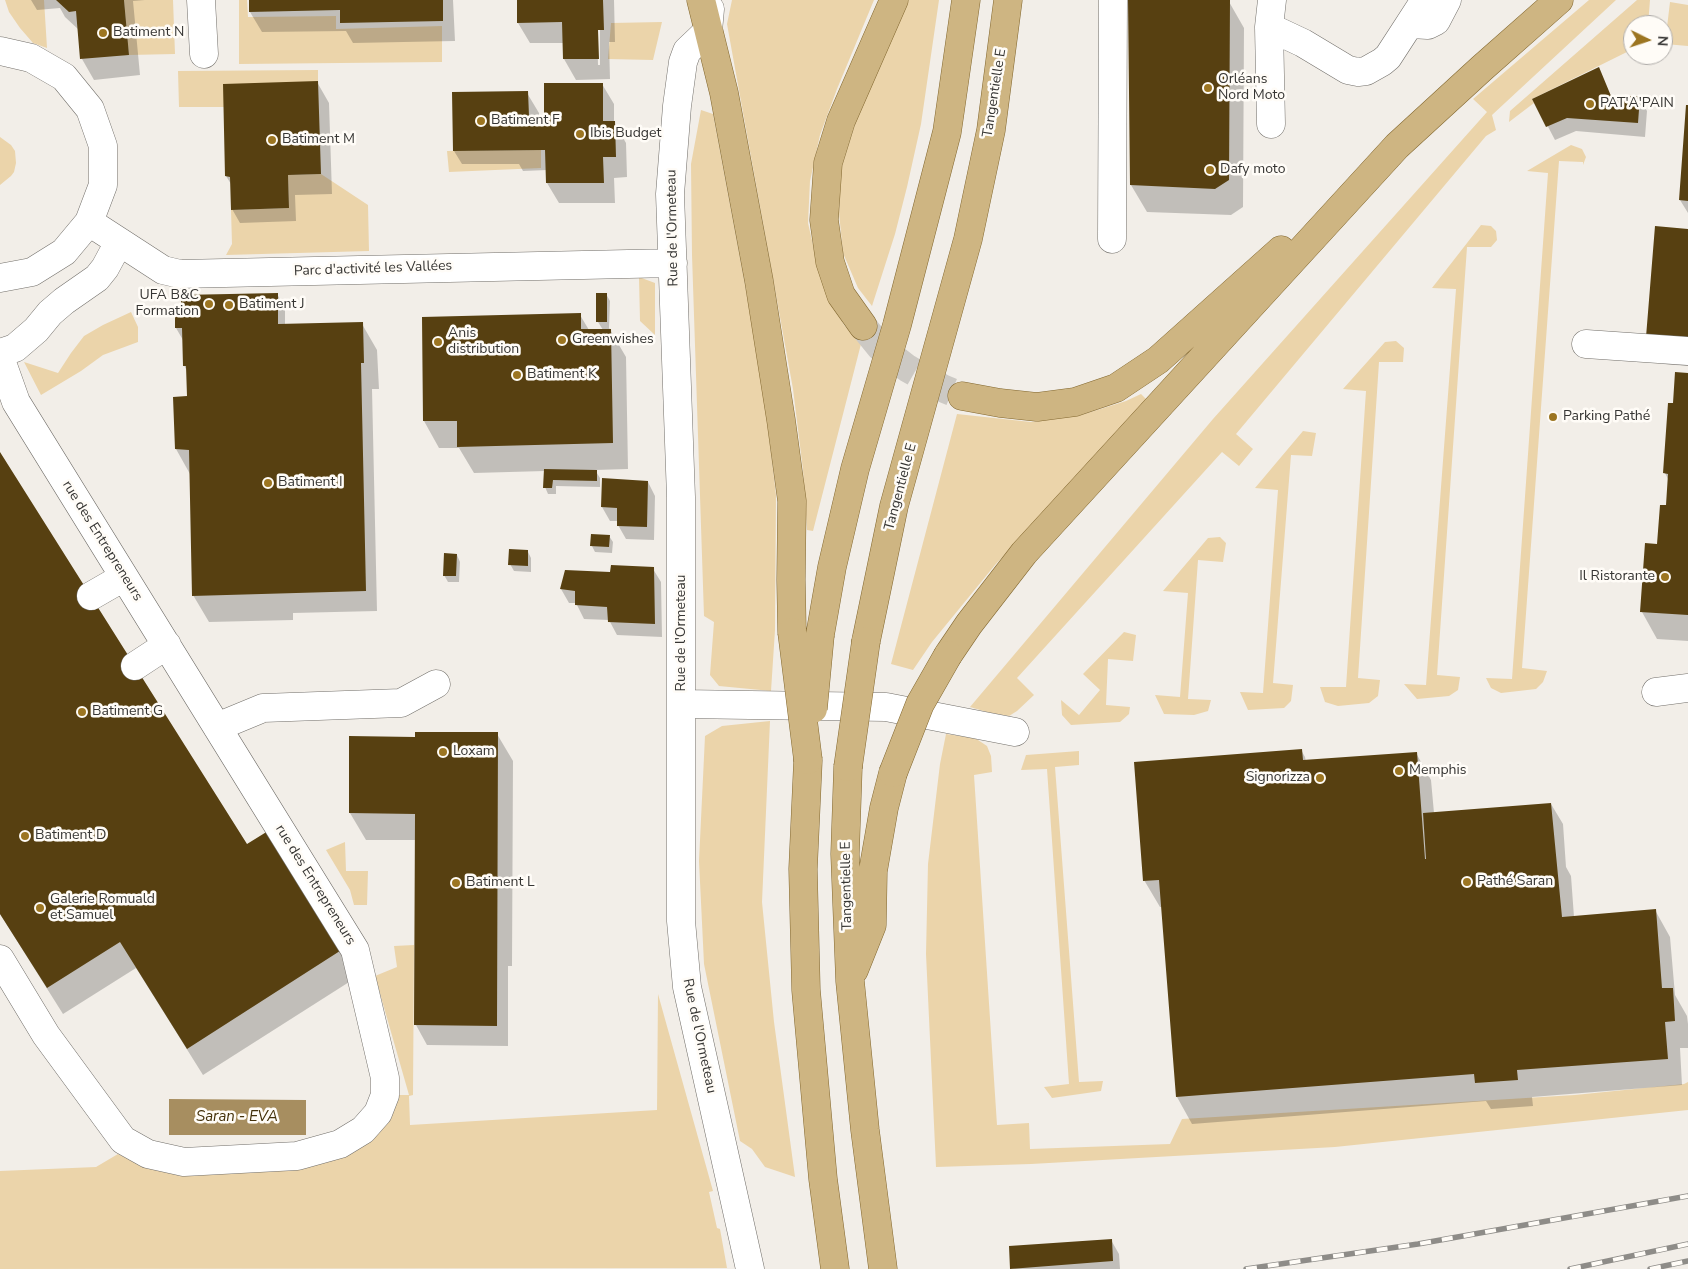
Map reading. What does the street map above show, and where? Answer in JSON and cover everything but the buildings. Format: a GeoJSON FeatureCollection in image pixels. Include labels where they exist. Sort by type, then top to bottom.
{"type":"FeatureCollection","features":[{"type":"Feature","properties":{"kind":"main road"},"geometry":{"type":"LineString","coordinates":[[702,0],[724,93],[759,281],[782,420],[792,501],[792,632],[808,760]]}},
{"type":"Feature","properties":{"kind":"main road"},"geometry":{"type":"LineString","coordinates":[[863,326],[842,295],[830,262],[824,220],[828,163],[841,122],[894,0]]}},
{"type":"Feature","properties":{"kind":"main road"},"geometry":{"type":"LineString","coordinates":[[835,1269],[823,1179],[806,990],[803,869],[808,760],[820,635],[832,566],[855,469],[897,325],[947,132],[966,0]]}},
{"type":"Feature","properties":{"kind":"main road","name":"Tangentielle E"},"geometry":{"type":"LineString","coordinates":[[883,1269],[865,1130],[850,981],[845,854],[848,767],[866,641],[894,506],[968,240],[990,130],[1008,0]]}},
{"type":"Feature","properties":{"kind":"main road"},"geometry":{"type":"LineString","coordinates":[[962,396],[1037,407],[1074,402],[1116,388],[1158,360],[1559,0]]}},
{"type":"Feature","properties":{"kind":"main road"},"geometry":{"type":"LineString","coordinates":[[850,981],[872,925],[873,871],[884,808],[893,773],[920,704],[948,655],[969,624],[1024,553],[1398,146]]}},
{"type":"Feature","properties":{"kind":"street"},"geometry":{"type":"LineString","coordinates":[[201,0],[204,54]]}},
{"type":"Feature","properties":{"kind":"street"},"geometry":{"type":"LineString","coordinates":[[708,31],[711,0]]}},
{"type":"Feature","properties":{"kind":"street"},"geometry":{"type":"LineString","coordinates":[[1112,239],[1113,0]]}},
{"type":"Feature","properties":{"kind":"street"},"geometry":{"type":"LineString","coordinates":[[1271,124],[1269,27],[1272,0]]}},
{"type":"Feature","properties":{"kind":"street"},"geometry":{"type":"LineString","coordinates":[[1269,27],[1303,43],[1348,70],[1366,71],[1388,57],[1425,0]]}},
{"type":"Feature","properties":{"kind":"street"},"geometry":{"type":"LineString","coordinates":[[1411,24],[1428,25],[1436,21],[1447,0]]}},
{"type":"Feature","properties":{"kind":"street","name":"Rue de l'Ormeteau"},"geometry":{"type":"LineString","coordinates":[[708,31],[688,52],[683,62],[670,194],[681,497],[682,921],[687,987],[750,1269]]}},
{"type":"Feature","properties":{"kind":"street"},"geometry":{"type":"LineString","coordinates":[[0,51],[31,58],[64,77],[90,108],[103,146],[103,185],[89,222],[64,252],[32,272],[0,278]]}},
{"type":"Feature","properties":{"kind":"street","name":"Parc d'activité les Vallées"},"geometry":{"type":"LineString","coordinates":[[89,222],[163,270],[180,274],[673,263]]}},
{"type":"Feature","properties":{"kind":"street"},"geometry":{"type":"LineString","coordinates":[[1,362],[36,330],[50,313],[97,278],[105,268],[119,242]]}},
{"type":"Feature","properties":{"kind":"street"},"geometry":{"type":"LineString","coordinates":[[1586,344],[1688,351]]}},
{"type":"Feature","properties":{"kind":"street","name":"rue des Entrepreneurs"},"geometry":{"type":"LineString","coordinates":[[0,959],[46,1035],[123,1140],[148,1154],[184,1162],[297,1156],[340,1144],[363,1130],[378,1113],[385,1095],[385,1078],[355,950],[16,402],[1,362]]}},
{"type":"Feature","properties":{"kind":"street"},"geometry":{"type":"LineString","coordinates":[[91,596],[124,577]]}},
{"type":"Feature","properties":{"kind":"street"},"geometry":{"type":"LineString","coordinates":[[135,666],[167,646]]}},
{"type":"Feature","properties":{"kind":"street"},"geometry":{"type":"LineString","coordinates":[[218,728],[263,708],[401,704],[436,684]]}},
{"type":"Feature","properties":{"kind":"street"},"geometry":{"type":"LineString","coordinates":[[1656,692],[1688,688]]}},
{"type":"Feature","properties":{"kind":"street"},"geometry":{"type":"LineString","coordinates":[[682,704],[886,707],[1015,732]]}},
{"type":"Feature","properties":{"kind":"shaded area"},"geometry":{"type":"Polygon","coordinates":[[[5,0],[44,0],[47,48],[33,43],[9,12],[5,0]]]}},
{"type":"Feature","properties":{"kind":"shaded area"},"geometry":{"type":"Polygon","coordinates":[[[124,0],[173,0],[175,54],[129,55],[124,0]]]}},
{"type":"Feature","properties":{"kind":"shaded area"},"geometry":{"type":"Polygon","coordinates":[[[239,0],[247,0],[248,17],[336,16],[336,29],[442,26],[442,62],[239,64],[239,0]]]}},
{"type":"Feature","properties":{"kind":"shaded area"},"geometry":{"type":"Polygon","coordinates":[[[732,0],[874,0],[820,135],[810,181],[808,223],[816,258],[829,298],[844,325],[861,344],[813,531],[807,530],[803,470],[793,389],[727,24],[732,0]]]}},
{"type":"Feature","properties":{"kind":"shaded area"},"geometry":{"type":"Polygon","coordinates":[[[905,0],[939,0],[921,124],[895,234],[872,306],[858,288],[843,253],[839,213],[841,169],[861,105],[905,0]]]}},
{"type":"Feature","properties":{"kind":"shaded area"},"geometry":{"type":"Polygon","coordinates":[[[1589,0],[1616,0],[1492,115],[1496,130],[1486,136],[1236,434],[1253,449],[1239,466],[1222,452],[1017,678],[1034,695],[1017,711],[1009,716],[970,707],[1213,419],[1487,112],[1473,99],[1589,0]]]}},
{"type":"Feature","properties":{"kind":"shaded area"},"geometry":{"type":"Polygon","coordinates":[[[1637,0],[1650,0],[1649,15],[1623,15],[1623,54],[1532,99],[1534,103],[1509,122],[1510,111],[1637,0]]]}},
{"type":"Feature","properties":{"kind":"shaded area"},"geometry":{"type":"Polygon","coordinates":[[[1670,2],[1688,5],[1688,46],[1673,45],[1673,15],[1668,15],[1670,2]]]}},
{"type":"Feature","properties":{"kind":"shaded area"},"geometry":{"type":"Polygon","coordinates":[[[662,22],[653,60],[608,59],[611,23],[662,22]]]}},
{"type":"Feature","properties":{"kind":"shaded area"},"geometry":{"type":"Polygon","coordinates":[[[318,70],[318,81],[224,107],[179,107],[178,71],[318,70]]]}},
{"type":"Feature","properties":{"kind":"shaded area"},"geometry":{"type":"Polygon","coordinates":[[[701,110],[713,114],[762,376],[776,495],[775,630],[771,691],[719,686],[710,675],[714,622],[704,616],[692,255],[691,164],[701,110]]]}},
{"type":"Feature","properties":{"kind":"shaded area"},"geometry":{"type":"Polygon","coordinates":[[[0,137],[11,145],[15,151],[16,163],[14,172],[0,185],[0,137]]]}},
{"type":"Feature","properties":{"kind":"shaded area"},"geometry":{"type":"Polygon","coordinates":[[[1571,145],[1582,149],[1586,157],[1583,165],[1583,162],[1559,161],[1522,668],[1547,671],[1543,682],[1536,689],[1501,693],[1491,688],[1486,678],[1512,679],[1548,173],[1527,171],[1571,145]]]}},
{"type":"Feature","properties":{"kind":"shaded area"},"geometry":{"type":"Polygon","coordinates":[[[541,150],[541,168],[449,172],[447,151],[541,150]]]}},
{"type":"Feature","properties":{"kind":"shaded area"},"geometry":{"type":"Polygon","coordinates":[[[321,174],[368,205],[369,251],[226,255],[232,244],[231,210],[289,208],[288,175],[321,174]]]}},
{"type":"Feature","properties":{"kind":"shaded area"},"geometry":{"type":"Polygon","coordinates":[[[1481,225],[1491,226],[1496,231],[1497,240],[1491,247],[1467,247],[1437,675],[1460,677],[1458,690],[1449,696],[1417,699],[1404,684],[1426,685],[1456,289],[1432,288],[1481,225]]]}},
{"type":"Feature","properties":{"kind":"shaded area"},"geometry":{"type":"Polygon","coordinates":[[[639,277],[655,283],[655,335],[640,321],[639,277]]]}},
{"type":"Feature","properties":{"kind":"shaded area"},"geometry":{"type":"Polygon","coordinates":[[[131,312],[138,327],[138,342],[103,355],[81,371],[41,395],[24,362],[58,373],[84,336],[131,312]]]}},
{"type":"Feature","properties":{"kind":"shaded area"},"geometry":{"type":"Polygon","coordinates":[[[1396,341],[1404,348],[1403,362],[1379,362],[1358,678],[1380,680],[1378,696],[1369,703],[1338,706],[1325,702],[1320,687],[1346,687],[1366,391],[1343,389],[1385,342],[1396,341]]]}},
{"type":"Feature","properties":{"kind":"shaded area"},"geometry":{"type":"Polygon","coordinates":[[[1141,394],[1149,402],[995,565],[932,642],[913,670],[891,664],[957,414],[1031,422],[1081,415],[1126,401],[1141,394]]]}},
{"type":"Feature","properties":{"kind":"shaded area"},"geometry":{"type":"Polygon","coordinates":[[[1303,431],[1316,433],[1312,456],[1291,455],[1273,683],[1293,685],[1291,701],[1284,708],[1248,710],[1240,692],[1263,693],[1278,490],[1255,488],[1303,431]]]}},
{"type":"Feature","properties":{"kind":"shaded area"},"geometry":{"type":"Polygon","coordinates":[[[1220,537],[1226,543],[1223,562],[1198,560],[1188,699],[1211,700],[1208,711],[1194,715],[1164,714],[1155,695],[1180,697],[1188,593],[1163,591],[1208,538],[1220,537]]]}},
{"type":"Feature","properties":{"kind":"shaded area"},"geometry":{"type":"Polygon","coordinates":[[[1124,632],[1136,635],[1133,661],[1108,659],[1106,705],[1130,707],[1129,714],[1120,722],[1071,725],[1062,715],[1061,700],[1079,715],[1100,690],[1083,674],[1124,632]]]}},
{"type":"Feature","properties":{"kind":"shaded area"},"geometry":{"type":"Polygon","coordinates":[[[770,721],[762,902],[774,1022],[795,1177],[765,1167],[752,1149],[740,1141],[704,964],[699,861],[705,736],[722,726],[770,721]]]}},
{"type":"Feature","properties":{"kind":"shaded area"},"geometry":{"type":"Polygon","coordinates":[[[946,734],[975,738],[987,746],[991,756],[992,772],[974,775],[997,1125],[1029,1123],[1030,1149],[1170,1144],[1182,1119],[1575,1095],[1684,1084],[1688,1082],[1688,1110],[1335,1147],[1031,1164],[936,1167],[926,954],[928,864],[940,764],[946,734]]]}},
{"type":"Feature","properties":{"kind":"shaded area"},"geometry":{"type":"Polygon","coordinates":[[[1079,751],[1079,765],[1055,767],[1079,1082],[1103,1081],[1101,1091],[1052,1098],[1044,1087],[1069,1084],[1047,769],[1021,770],[1026,755],[1079,751]]]}},
{"type":"Feature","properties":{"kind":"shaded area"},"geometry":{"type":"Polygon","coordinates":[[[345,842],[346,871],[368,871],[367,905],[354,905],[350,890],[326,850],[345,842]]]}},
{"type":"Feature","properties":{"kind":"shaded area"},"geometry":{"type":"Polygon","coordinates":[[[414,945],[413,1095],[409,1096],[410,1125],[657,1110],[658,994],[713,1191],[709,1192],[717,1228],[720,1229],[727,1268],[0,1269],[0,1171],[96,1167],[118,1154],[144,1166],[267,1171],[390,1118],[399,1095],[409,1095],[375,976],[397,967],[394,946],[414,945]]]}},
{"type":"Feature","properties":{"kind":"water","name":"Saran - EVA"},"geometry":{"type":"Polygon","coordinates":[[[169,1099],[306,1100],[306,1135],[169,1135],[169,1099]]]}},
{"type":"Feature","properties":{"kind":"tunnel"},"geometry":{"type":"LineString","coordinates":[[863,326],[880,347],[907,368],[942,388],[962,396]]}},
{"type":"Feature","properties":{"kind":"railway"},"geometry":{"type":"LineString","coordinates":[[1246,1269],[1418,1244],[1688,1196]]}},
{"type":"Feature","properties":{"kind":"railway"},"geometry":{"type":"LineString","coordinates":[[1570,1269],[1688,1244]]}},
{"type":"Feature","properties":{"kind":"railway"},"geometry":{"type":"LineString","coordinates":[[1650,1269],[1688,1261]]}},
{"type":"Feature","properties":{"kind":"place","name":"Batiment N"},"geometry":{"type":"Point","coordinates":[103,33]}},
{"type":"Feature","properties":{"kind":"place","name":"Orléans Nord Moto"},"geometry":{"type":"Point","coordinates":[1208,88]}},
{"type":"Feature","properties":{"kind":"place","name":"PAT'A'PAIN"},"geometry":{"type":"Point","coordinates":[1590,104]}},
{"type":"Feature","properties":{"kind":"place","name":"Batiment F"},"geometry":{"type":"Point","coordinates":[481,121]}},
{"type":"Feature","properties":{"kind":"place","name":"Ibis Budget"},"geometry":{"type":"Point","coordinates":[580,134]}},
{"type":"Feature","properties":{"kind":"place","name":"Batiment M"},"geometry":{"type":"Point","coordinates":[272,140]}},
{"type":"Feature","properties":{"kind":"place","name":"Dafy moto"},"geometry":{"type":"Point","coordinates":[1210,170]}},
{"type":"Feature","properties":{"kind":"place","name":"UFA B&C Formation"},"geometry":{"type":"Point","coordinates":[209,304]}},
{"type":"Feature","properties":{"kind":"place","name":"Batiment J"},"geometry":{"type":"Point","coordinates":[229,305]}},
{"type":"Feature","properties":{"kind":"place","name":"Greenwishes"},"geometry":{"type":"Point","coordinates":[562,340]}},
{"type":"Feature","properties":{"kind":"place","name":"Anis distribution"},"geometry":{"type":"Point","coordinates":[438,342]}},
{"type":"Feature","properties":{"kind":"place","name":"Batiment K"},"geometry":{"type":"Point","coordinates":[517,375]}},
{"type":"Feature","properties":{"kind":"place","name":"Parking Pathé"},"geometry":{"type":"Point","coordinates":[1553,417]}},
{"type":"Feature","properties":{"kind":"place","name":"Batiment I"},"geometry":{"type":"Point","coordinates":[268,483]}},
{"type":"Feature","properties":{"kind":"place","name":"Il Ristorante"},"geometry":{"type":"Point","coordinates":[1665,577]}},
{"type":"Feature","properties":{"kind":"place","name":"Batiment G"},"geometry":{"type":"Point","coordinates":[82,712]}},
{"type":"Feature","properties":{"kind":"place","name":"Loxam"},"geometry":{"type":"Point","coordinates":[443,752]}},
{"type":"Feature","properties":{"kind":"place","name":"Memphis"},"geometry":{"type":"Point","coordinates":[1399,771]}},
{"type":"Feature","properties":{"kind":"place","name":"Signorizza"},"geometry":{"type":"Point","coordinates":[1320,778]}},
{"type":"Feature","properties":{"kind":"place","name":"Batiment D"},"geometry":{"type":"Point","coordinates":[25,836]}},
{"type":"Feature","properties":{"kind":"place","name":"Pathé Saran"},"geometry":{"type":"Point","coordinates":[1467,882]}},
{"type":"Feature","properties":{"kind":"place","name":"Batiment L"},"geometry":{"type":"Point","coordinates":[456,883]}},
{"type":"Feature","properties":{"kind":"place","name":"Galerie Romuald et Samuel"},"geometry":{"type":"Point","coordinates":[40,908]}}]}
